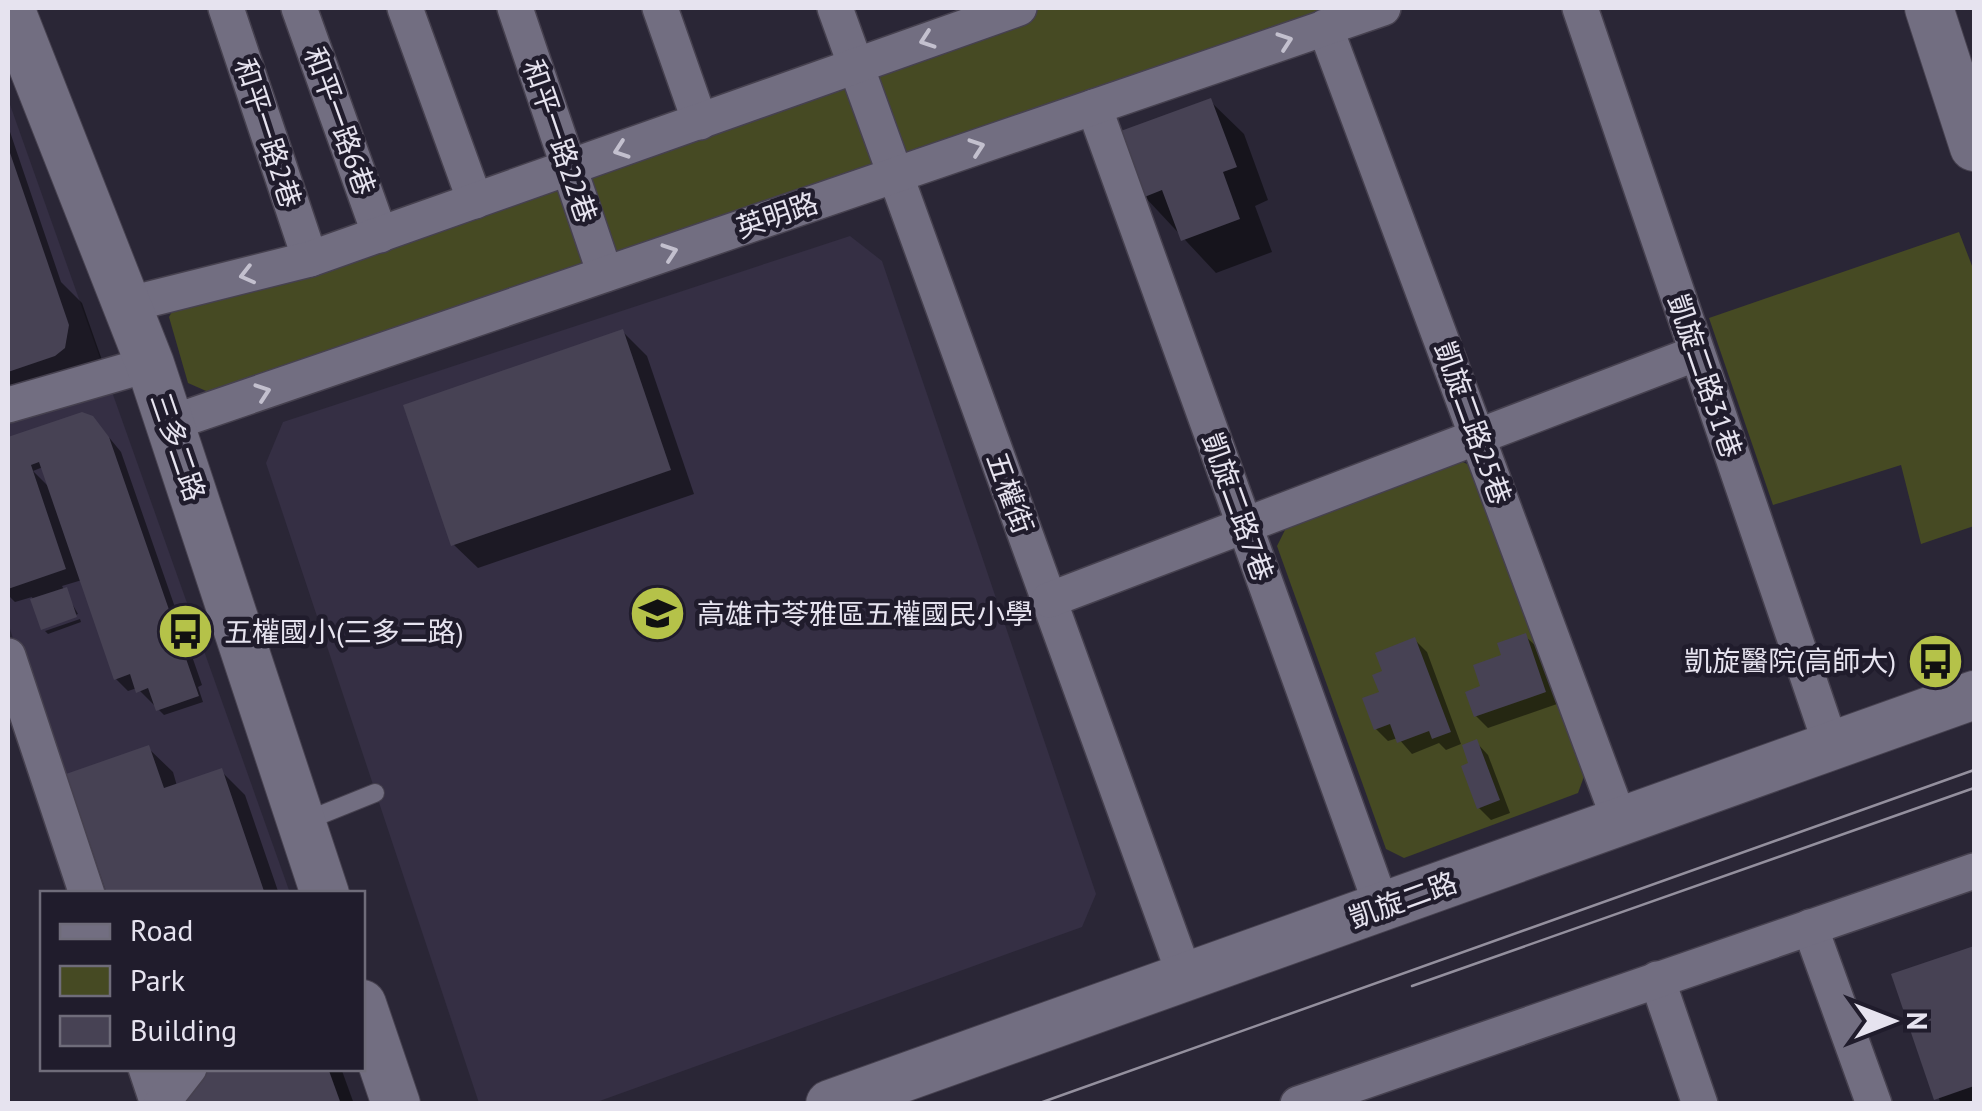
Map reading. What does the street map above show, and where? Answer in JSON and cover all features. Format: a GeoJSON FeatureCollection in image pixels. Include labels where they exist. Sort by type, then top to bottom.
{"type":"FeatureCollection","features":[{"type":"Feature","properties":{"kind":"street","name":"和平一路2巷"},"geometry":{"type":"LineString","coordinates":[[226,8],[310,260]]}},
{"type":"Feature","properties":{"kind":"street","name":"和平一路6巷"},"geometry":{"type":"LineString","coordinates":[[299,8],[380,235]]}},
{"type":"Feature","properties":{"kind":"street"},"geometry":{"type":"LineString","coordinates":[[405,8],[475,201]]}},
{"type":"Feature","properties":{"kind":"street","name":"和平一路22巷"},"geometry":{"type":"LineString","coordinates":[[515,8],[605,274]]}},
{"type":"Feature","properties":{"kind":"street"},"geometry":{"type":"LineString","coordinates":[[660,8],[700,122]]}},
{"type":"Feature","properties":{"kind":"street","name":"五權街"},"geometry":{"type":"LineString","coordinates":[[835,8],[1186,979]]}},
{"type":"Feature","properties":{"kind":"street"},"geometry":{"type":"LineString","coordinates":[[126,305],[310,260],[1019,8]]}},
{"type":"Feature","properties":{"kind":"street","name":"英明路"},"geometry":{"type":"LineString","coordinates":[[171,422],[1383,8]]}},
{"type":"Feature","properties":{"kind":"street","name":"凱旋二路31巷"},"geometry":{"type":"LineString","coordinates":[[1580,8],[1831,745]]}},
{"type":"Feature","properties":{"kind":"street"},"geometry":{"type":"LineString","coordinates":[[1929,8],[1974,147]]}},
{"type":"Feature","properties":{"kind":"street","name":"三多二路"},"geometry":{"type":"LineString","coordinates":[[10,14],[171,422],[325,891]]}},
{"type":"Feature","properties":{"kind":"street","name":"凱旋二路25巷"},"geometry":{"type":"LineString","coordinates":[[1325,27],[1620,819]]}},
{"type":"Feature","properties":{"kind":"street","name":"凱旋二路7巷"},"geometry":{"type":"LineString","coordinates":[[1094,107],[1382,908]]}},
{"type":"Feature","properties":{"kind":"street"},"geometry":{"type":"LineString","coordinates":[[1049,600],[1697,353]]}},
{"type":"Feature","properties":{"kind":"street"},"geometry":{"type":"LineString","coordinates":[[8,405],[150,364]]}},
{"type":"Feature","properties":{"kind":"street"},"geometry":{"type":"LineString","coordinates":[[8,656],[87,891]]}},
{"type":"Feature","properties":{"kind":"street","name":"凱旋二路"},"geometry":{"type":"LineString","coordinates":[[830,1104],[1974,695]]}},
{"type":"Feature","properties":{"kind":"street"},"geometry":{"type":"LineString","coordinates":[[1298,1104],[1974,871]]}},
{"type":"Feature","properties":{"kind":"street"},"geometry":{"type":"LineString","coordinates":[[1810,927],[1874,1104]]}},
{"type":"Feature","properties":{"kind":"street"},"geometry":{"type":"LineString","coordinates":[[1657,980],[1700,1104]]}},
{"type":"Feature","properties":{"kind":"street"},"geometry":{"type":"LineString","coordinates":[[365,1013],[396,1104]]}},
{"type":"Feature","properties":{"kind":"street"},"geometry":{"type":"LineString","coordinates":[[147,1071],[160,1104],[188,1071]]}},
{"type":"Feature","properties":{"kind":"lane"},"geometry":{"type":"LineString","coordinates":[[302,823],[375,792]]}},
{"type":"Feature","properties":{"kind":"shaded area"},"geometry":{"type":"Polygon","coordinates":[[[8,99],[289,891],[95,891],[8,623],[8,99]]]}},
{"type":"Feature","properties":{"kind":"shaded area","name":"高雄市苓雅區五權國民小學"},"geometry":{"type":"Polygon","coordinates":[[[850,236],[882,261],[1096,894],[1082,927],[594,1103],[479,1103],[266,463],[283,422],[850,236]]]}},
{"type":"Feature","properties":{"kind":"green space"},"geometry":{"type":"Polygon","coordinates":[[[1020,8],[1337,8],[213,394],[188,383],[169,317],[179,299],[1020,8]]]}},
{"type":"Feature","properties":{"kind":"green space"},"geometry":{"type":"Polygon","coordinates":[[[1959,232],[1974,271],[1974,526],[1921,544],[1901,465],[1773,505],[1709,318],[1959,232]]]}},
{"type":"Feature","properties":{"kind":"green space"},"geometry":{"type":"Polygon","coordinates":[[[1457,459],[1475,468],[1586,771],[1578,793],[1404,858],[1386,849],[1277,546],[1287,526],[1457,459]]]}},
{"type":"Feature","properties":{"kind":"building"},"geometry":{"type":"Polygon","coordinates":[[[1211,98],[1237,167],[1223,172],[1240,219],[1181,241],[1162,190],[1142,198],[1118,132],[1211,98]]]}},
{"type":"Feature","properties":{"kind":"building"},"geometry":{"type":"Polygon","coordinates":[[[8,147],[69,325],[65,348],[55,356],[8,372],[8,147]]]}},
{"type":"Feature","properties":{"kind":"building"},"geometry":{"type":"Polygon","coordinates":[[[623,329],[671,470],[451,546],[403,405],[623,329]]]}},
{"type":"Feature","properties":{"kind":"building"},"geometry":{"type":"Polygon","coordinates":[[[82,412],[93,416],[109,437],[199,696],[156,711],[148,688],[136,693],[130,674],[114,680],[39,462],[31,465],[66,569],[8,589],[8,437],[82,412]]]}},
{"type":"Feature","properties":{"kind":"building"},"geometry":{"type":"Polygon","coordinates":[[[67,587],[77,617],[41,630],[30,599],[67,587]]]}},
{"type":"Feature","properties":{"kind":"building"},"geometry":{"type":"Polygon","coordinates":[[[1526,633],[1546,692],[1474,717],[1465,692],[1480,686],[1473,665],[1501,655],[1497,643],[1526,633]]]}},
{"type":"Feature","properties":{"kind":"building"},"geometry":{"type":"Polygon","coordinates":[[[1415,637],[1451,732],[1432,739],[1429,731],[1397,743],[1390,724],[1374,730],[1362,698],[1379,692],[1372,675],[1382,671],[1375,653],[1415,637]]]}},
{"type":"Feature","properties":{"kind":"building"},"geometry":{"type":"Polygon","coordinates":[[[1477,739],[1500,800],[1477,809],[1461,766],[1468,763],[1462,745],[1477,739]]]}},
{"type":"Feature","properties":{"kind":"building"},"geometry":{"type":"Polygon","coordinates":[[[149,745],[164,788],[222,768],[264,891],[106,891],[66,774],[149,745]]]}},
{"type":"Feature","properties":{"kind":"building"},"geometry":{"type":"Polygon","coordinates":[[[1974,946],[1974,1086],[1934,1100],[1891,974],[1974,946]]]}},
{"type":"Feature","properties":{"kind":"building"},"geometry":{"type":"Polygon","coordinates":[[[204,1071],[329,1071],[341,1104],[174,1104],[204,1071]]]}},
{"type":"Feature","properties":{"kind":"tram line"},"geometry":{"type":"LineString","coordinates":[[1037,1104],[1974,770]]}},
{"type":"Feature","properties":{"kind":"tram line"},"geometry":{"type":"LineString","coordinates":[[1412,986],[1974,788]]}},
{"type":"Feature","properties":{"kind":"place","name":"高雄市苓雅區五權國民小學"},"geometry":{"type":"Point","coordinates":[658,614]}},
{"type":"Feature","properties":{"kind":"place","name":"五權國小(三多二路)"},"geometry":{"type":"Point","coordinates":[185,632]}},
{"type":"Feature","properties":{"kind":"place","name":"凱旋醫院(高師大)"},"geometry":{"type":"Point","coordinates":[1935,661]}}]}
